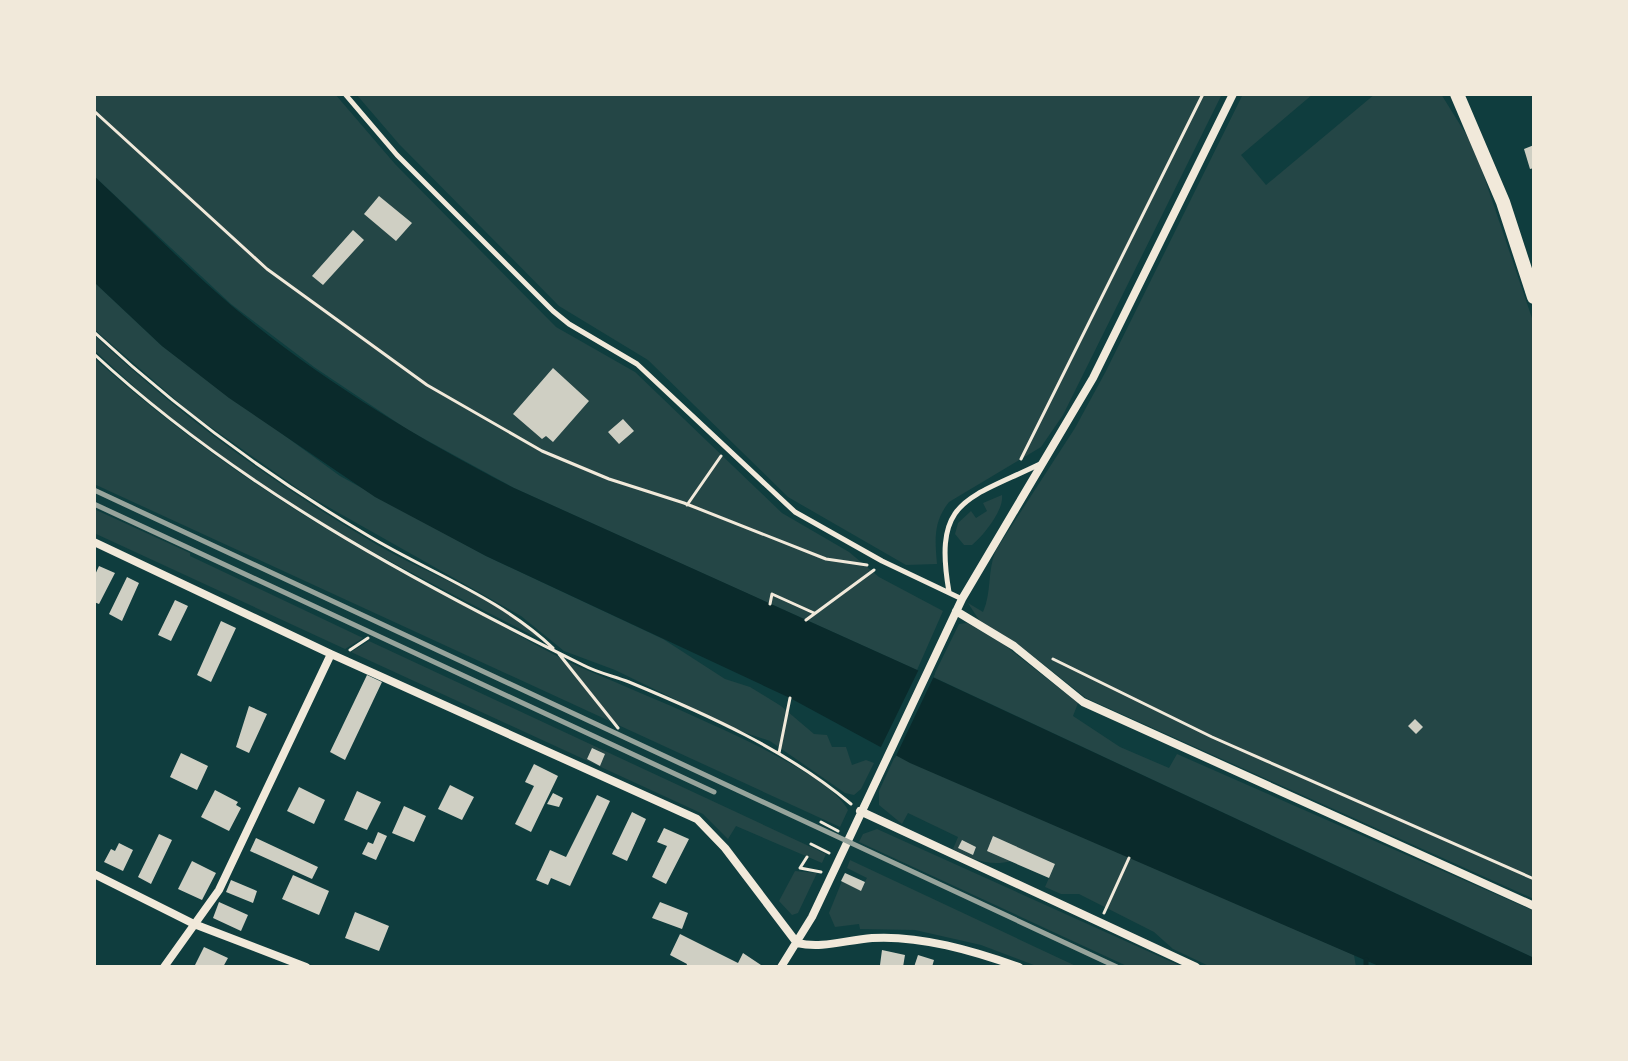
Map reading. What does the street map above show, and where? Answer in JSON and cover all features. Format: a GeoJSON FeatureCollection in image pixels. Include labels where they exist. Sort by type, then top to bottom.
{"type":"FeatureCollection","features":[{"type":"Feature","properties":{"kind":"street"},"geometry":{"type":"LineString","coordinates":[[781,967],[797,943],[948,626],[1099,366],[1233,94]]}},
{"type":"Feature","properties":{"kind":"street"},"geometry":{"type":"LineString","coordinates":[[1457,94],[1489,166],[1534,297]]}},
{"type":"Feature","properties":{"kind":"street"},"geometry":{"type":"LineString","coordinates":[[94,542],[331,654],[697,819],[725,848],[797,943],[813,947],[897,938],[932,943],[1019,967]]}},
{"type":"Feature","properties":{"kind":"street"},"geometry":{"type":"LineString","coordinates":[[956,611],[1014,646],[1083,702],[1534,906]]}},
{"type":"Feature","properties":{"kind":"street"},"geometry":{"type":"LineString","coordinates":[[164,967],[219,890],[331,654]]}},
{"type":"Feature","properties":{"kind":"street"},"geometry":{"type":"LineString","coordinates":[[860,811],[1196,967]]}},
{"type":"Feature","properties":{"kind":"street"},"geometry":{"type":"LineString","coordinates":[[94,874],[194,924],[306,967]]}},
{"type":"Feature","properties":{"kind":"lane"},"geometry":{"type":"LineString","coordinates":[[345,94],[397,155],[553,311],[569,324],[637,364],[795,512],[882,561],[962,599]]}},
{"type":"Feature","properties":{"kind":"lane"},"geometry":{"type":"LineString","coordinates":[[1519,249],[1534,269]]}},
{"type":"Feature","properties":{"kind":"lane"},"geometry":{"type":"LineString","coordinates":[[949,593],[943,549],[948,523],[958,508],[975,495],[1042,463]]}},
{"type":"Feature","properties":{"kind":"path"},"geometry":{"type":"LineString","coordinates":[[1012,477],[1203,94]]}},
{"type":"Feature","properties":{"kind":"path"},"geometry":{"type":"LineString","coordinates":[[94,111],[267,269],[427,385],[542,451],[826,559],[861,567]]}},
{"type":"Feature","properties":{"kind":"path"},"geometry":{"type":"LineString","coordinates":[[94,332],[137,372],[233,448],[367,536],[521,618],[558,653],[618,728]]}},
{"type":"Feature","properties":{"kind":"path"},"geometry":{"type":"LineString","coordinates":[[94,354],[183,432],[270,494],[370,554],[558,653],[713,720],[779,753],[826,783],[860,811]]}},
{"type":"Feature","properties":{"kind":"path"},"geometry":{"type":"LineString","coordinates":[[687,505],[726,450]]}},
{"type":"Feature","properties":{"kind":"path"},"geometry":{"type":"LineString","coordinates":[[806,620],[869,576],[882,561]]}},
{"type":"Feature","properties":{"kind":"path"},"geometry":{"type":"LineString","coordinates":[[770,604],[772,594],[815,614]]}},
{"type":"Feature","properties":{"kind":"path"},"geometry":{"type":"LineString","coordinates":[[349,650],[368,638]]}},
{"type":"Feature","properties":{"kind":"path"},"geometry":{"type":"LineString","coordinates":[[1046,656],[1212,737],[1534,879]]}},
{"type":"Feature","properties":{"kind":"path"},"geometry":{"type":"LineString","coordinates":[[779,753],[790,698]]}},
{"type":"Feature","properties":{"kind":"path"},"geometry":{"type":"LineString","coordinates":[[821,822],[849,836]]}},
{"type":"Feature","properties":{"kind":"path"},"geometry":{"type":"LineString","coordinates":[[811,844],[840,855]]}},
{"type":"Feature","properties":{"kind":"path"},"geometry":{"type":"LineString","coordinates":[[807,857],[800,868],[821,872]]}},
{"type":"Feature","properties":{"kind":"path"},"geometry":{"type":"LineString","coordinates":[[1100,922],[1129,858]]}},
{"type":"Feature","properties":{"kind":"shaded area"},"geometry":{"type":"Polygon","coordinates":[[[94,94],[335,94],[395,164],[556,327],[635,372],[782,513],[849,552],[879,577],[943,611],[917,670],[514,488],[408,430],[314,367],[231,304],[94,176],[94,94]]]}},
{"type":"Feature","properties":{"kind":"shaded area"},"geometry":{"type":"Polygon","coordinates":[[[356,94],[1222,94],[1063,415],[1041,447],[949,502],[938,524],[937,564],[906,565],[788,497],[648,360],[559,306],[399,144],[356,94]]]}},
{"type":"Feature","properties":{"kind":"shaded area"},"geometry":{"type":"Polygon","coordinates":[[[1243,94],[1313,94],[1241,155],[1266,185],[1375,94],[1441,94],[1474,147],[1534,324],[1534,899],[1086,698],[1019,645],[979,620],[968,603],[983,612],[996,550],[1075,428],[1106,371],[1243,94]]]}},
{"type":"Feature","properties":{"kind":"shaded area"},"geometry":{"type":"Polygon","coordinates":[[[94,176],[232,306],[298,358],[368,405],[477,468],[514,488],[926,674],[1534,958],[1534,967],[1381,967],[910,763],[790,698],[486,556],[375,497],[229,398],[162,346],[94,282],[94,176]]]}},
{"type":"Feature","properties":{"kind":"shaded area"},"geometry":{"type":"Polygon","coordinates":[[[94,282],[162,346],[340,476],[486,556],[663,639],[725,679],[750,687],[781,706],[814,734],[827,735],[832,747],[846,747],[852,765],[866,760],[874,763],[861,789],[854,795],[845,793],[770,741],[740,731],[615,670],[564,651],[521,616],[307,495],[191,413],[94,329],[94,282]]]}},
{"type":"Feature","properties":{"kind":"shaded area"},"geometry":{"type":"Polygon","coordinates":[[[94,335],[160,394],[267,474],[379,546],[505,612],[542,640],[356,542],[223,459],[181,427],[94,350],[94,335]]]}},
{"type":"Feature","properties":{"kind":"shaded area"},"geometry":{"type":"Polygon","coordinates":[[[94,358],[185,433],[231,466],[372,556],[560,658],[736,735],[803,771],[838,797],[848,810],[840,827],[94,484],[94,358]]]}},
{"type":"Feature","properties":{"kind":"shaded area"},"geometry":{"type":"Polygon","coordinates":[[[1002,495],[997,515],[987,529],[972,545],[964,545],[955,534],[958,523],[971,511],[976,518],[987,511],[983,503],[1002,495]]]}},
{"type":"Feature","properties":{"kind":"shaded area"},"geometry":{"type":"Polygon","coordinates":[[[94,509],[363,638],[345,649],[94,533],[94,509]]]}},
{"type":"Feature","properties":{"kind":"shaded area"},"geometry":{"type":"Polygon","coordinates":[[[967,623],[1003,644],[1078,703],[1073,716],[1120,747],[1169,768],[1177,754],[1534,911],[1534,958],[933,677],[959,624],[967,623]]]}},
{"type":"Feature","properties":{"kind":"shaded area"},"geometry":{"type":"Polygon","coordinates":[[[369,641],[826,854],[822,863],[736,826],[728,839],[703,814],[351,652],[369,641]]]}},
{"type":"Feature","properties":{"kind":"shaded area"},"geometry":{"type":"Polygon","coordinates":[[[896,754],[1354,955],[1356,967],[1211,967],[1173,949],[1154,932],[1079,894],[1061,894],[1045,887],[1055,864],[993,837],[1011,861],[988,862],[967,856],[953,849],[958,837],[908,813],[902,824],[879,805],[879,791],[896,754]]]}},
{"type":"Feature","properties":{"kind":"shaded area"},"geometry":{"type":"Polygon","coordinates":[[[877,829],[1183,967],[1129,967],[859,842],[863,834],[877,829]]]}},
{"type":"Feature","properties":{"kind":"shaded area"},"geometry":{"type":"Polygon","coordinates":[[[850,860],[1078,967],[1039,967],[981,945],[915,930],[860,929],[859,924],[835,927],[829,913],[842,881],[860,890],[867,878],[847,868],[850,860]]]}},
{"type":"Feature","properties":{"kind":"shaded area"},"geometry":{"type":"Polygon","coordinates":[[[795,871],[817,873],[798,913],[792,915],[779,901],[795,871]]]}},
{"type":"Feature","properties":{"kind":"pier"},"geometry":{"type":"Polygon","coordinates":[[[920,667],[935,674],[895,758],[880,749],[920,667]]]}},
{"type":"Feature","properties":{"kind":"building"},"geometry":{"type":"Polygon","coordinates":[[[1534,145],[1534,168],[1530,169],[1524,149],[1534,145]]]}},
{"type":"Feature","properties":{"kind":"building"},"geometry":{"type":"Polygon","coordinates":[[[379,196],[412,223],[396,241],[364,214],[379,196]]]}},
{"type":"Feature","properties":{"kind":"building"},"geometry":{"type":"Polygon","coordinates":[[[353,230],[364,240],[323,285],[312,276],[353,230]]]}},
{"type":"Feature","properties":{"kind":"building"},"geometry":{"type":"Polygon","coordinates":[[[553,368],[589,401],[553,442],[546,436],[542,439],[513,414],[553,368]]]}},
{"type":"Feature","properties":{"kind":"building"},"geometry":{"type":"Polygon","coordinates":[[[623,419],[634,431],[619,444],[608,432],[623,419]]]}},
{"type":"Feature","properties":{"kind":"building"},"geometry":{"type":"Polygon","coordinates":[[[99,566],[115,573],[99,604],[94,602],[94,577],[99,566]]]}},
{"type":"Feature","properties":{"kind":"building"},"geometry":{"type":"Polygon","coordinates":[[[127,577],[139,583],[122,621],[109,614],[127,577]]]}},
{"type":"Feature","properties":{"kind":"building"},"geometry":{"type":"Polygon","coordinates":[[[175,600],[188,606],[171,641],[158,635],[175,600]]]}},
{"type":"Feature","properties":{"kind":"building"},"geometry":{"type":"Polygon","coordinates":[[[221,621],[236,628],[211,682],[197,675],[221,621]]]}},
{"type":"Feature","properties":{"kind":"building"},"geometry":{"type":"Polygon","coordinates":[[[367,675],[382,682],[345,760],[330,752],[367,675]]]}},
{"type":"Feature","properties":{"kind":"building"},"geometry":{"type":"Polygon","coordinates":[[[249,706],[267,714],[249,753],[236,747],[249,706]]]}},
{"type":"Feature","properties":{"kind":"building"},"geometry":{"type":"Polygon","coordinates":[[[1415,719],[1423,727],[1416,734],[1408,726],[1415,719]]]}},
{"type":"Feature","properties":{"kind":"building"},"geometry":{"type":"Polygon","coordinates":[[[592,748],[605,754],[600,766],[587,759],[592,748]]]}},
{"type":"Feature","properties":{"kind":"building"},"geometry":{"type":"Polygon","coordinates":[[[181,753],[208,766],[197,790],[170,777],[181,753]]]}},
{"type":"Feature","properties":{"kind":"building"},"geometry":{"type":"Polygon","coordinates":[[[534,764],[558,776],[531,832],[515,824],[534,786],[525,782],[534,764]]]}},
{"type":"Feature","properties":{"kind":"building"},"geometry":{"type":"Polygon","coordinates":[[[450,785],[474,797],[462,820],[438,809],[450,785]]]}},
{"type":"Feature","properties":{"kind":"building"},"geometry":{"type":"Polygon","coordinates":[[[299,787],[325,800],[314,824],[287,811],[299,787]]]}},
{"type":"Feature","properties":{"kind":"building"},"geometry":{"type":"Polygon","coordinates":[[[215,790],[238,802],[236,805],[241,808],[229,831],[201,817],[215,790]]]}},
{"type":"Feature","properties":{"kind":"building"},"geometry":{"type":"Polygon","coordinates":[[[357,791],[381,802],[367,830],[344,820],[357,791]]]}},
{"type":"Feature","properties":{"kind":"building"},"geometry":{"type":"Polygon","coordinates":[[[553,793],[563,798],[559,807],[547,804],[553,793]]]}},
{"type":"Feature","properties":{"kind":"building"},"geometry":{"type":"Polygon","coordinates":[[[597,795],[610,801],[570,886],[551,878],[548,885],[536,880],[550,850],[566,857],[597,795]]]}},
{"type":"Feature","properties":{"kind":"building"},"geometry":{"type":"Polygon","coordinates":[[[404,806],[426,816],[414,842],[392,833],[404,806]]]}},
{"type":"Feature","properties":{"kind":"building"},"geometry":{"type":"Polygon","coordinates":[[[632,812],[646,819],[627,861],[612,854],[632,812]]]}},
{"type":"Feature","properties":{"kind":"building"},"geometry":{"type":"Polygon","coordinates":[[[664,828],[689,839],[666,884],[652,877],[667,846],[657,842],[664,828]]]}},
{"type":"Feature","properties":{"kind":"building"},"geometry":{"type":"Polygon","coordinates":[[[378,832],[387,836],[376,860],[362,854],[368,842],[373,844],[378,832]]]}},
{"type":"Feature","properties":{"kind":"building"},"geometry":{"type":"Polygon","coordinates":[[[159,834],[172,840],[151,884],[138,877],[159,834]]]}},
{"type":"Feature","properties":{"kind":"building"},"geometry":{"type":"Polygon","coordinates":[[[993,836],[1055,864],[1049,878],[987,851],[993,836]]]}},
{"type":"Feature","properties":{"kind":"building"},"geometry":{"type":"Polygon","coordinates":[[[256,838],[318,867],[312,879],[250,851],[256,838]]]}},
{"type":"Feature","properties":{"kind":"building"},"geometry":{"type":"Polygon","coordinates":[[[962,840],[976,847],[973,855],[958,848],[962,840]]]}},
{"type":"Feature","properties":{"kind":"building"},"geometry":{"type":"Polygon","coordinates":[[[119,843],[133,850],[123,871],[104,862],[111,849],[115,851],[119,843]]]}},
{"type":"Feature","properties":{"kind":"building"},"geometry":{"type":"Polygon","coordinates":[[[192,861],[216,873],[202,900],[178,889],[192,861]]]}},
{"type":"Feature","properties":{"kind":"building"},"geometry":{"type":"Polygon","coordinates":[[[845,873],[865,882],[861,891],[841,881],[845,873]]]}},
{"type":"Feature","properties":{"kind":"building"},"geometry":{"type":"Polygon","coordinates":[[[293,875],[329,891],[319,915],[282,899],[293,875]]]}},
{"type":"Feature","properties":{"kind":"building"},"geometry":{"type":"Polygon","coordinates":[[[231,880],[257,891],[253,903],[226,892],[231,880]]]}},
{"type":"Feature","properties":{"kind":"building"},"geometry":{"type":"Polygon","coordinates":[[[219,902],[248,915],[241,931],[213,918],[219,902]]]}},
{"type":"Feature","properties":{"kind":"building"},"geometry":{"type":"Polygon","coordinates":[[[660,902],[688,913],[682,929],[652,918],[660,902]]]}},
{"type":"Feature","properties":{"kind":"building"},"geometry":{"type":"Polygon","coordinates":[[[355,912],[389,926],[379,951],[345,938],[355,912]]]}},
{"type":"Feature","properties":{"kind":"building"},"geometry":{"type":"Polygon","coordinates":[[[680,934],[738,963],[743,953],[764,967],[686,967],[687,964],[670,955],[680,934]]]}},
{"type":"Feature","properties":{"kind":"building"},"geometry":{"type":"Polygon","coordinates":[[[204,947],[228,958],[223,967],[194,967],[204,947]]]}},
{"type":"Feature","properties":{"kind":"building"},"geometry":{"type":"Polygon","coordinates":[[[882,950],[905,955],[903,967],[880,965],[882,950]]]}},
{"type":"Feature","properties":{"kind":"building"},"geometry":{"type":"Polygon","coordinates":[[[918,955],[934,960],[932,967],[914,967],[918,955]]]}},
{"type":"Feature","properties":{"kind":"waterway"},"geometry":{"type":"LineString","coordinates":[[1366,960],[1366,967]]}},
{"type":"Feature","properties":{"kind":"railway"},"geometry":{"type":"LineString","coordinates":[[94,490],[1117,967]]}},
{"type":"Feature","properties":{"kind":"railway"},"geometry":{"type":"LineString","coordinates":[[94,504],[714,792]]}}]}
